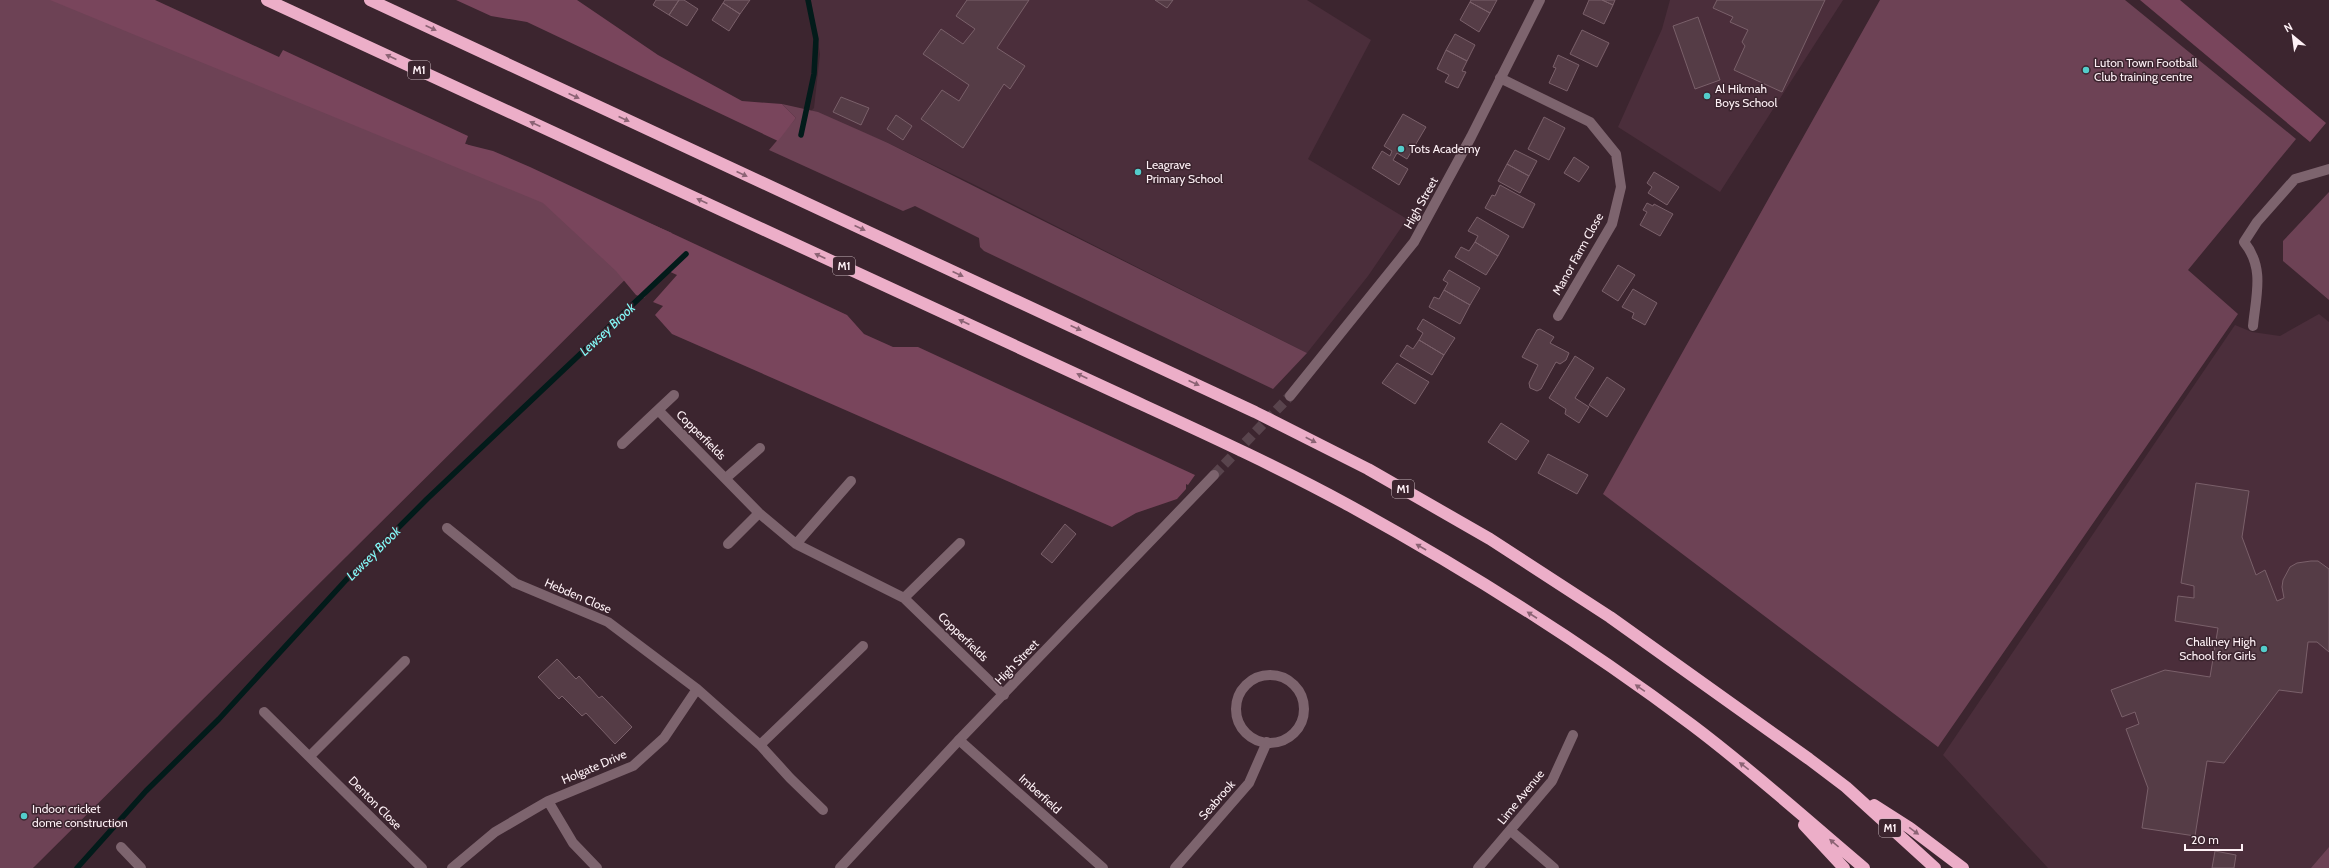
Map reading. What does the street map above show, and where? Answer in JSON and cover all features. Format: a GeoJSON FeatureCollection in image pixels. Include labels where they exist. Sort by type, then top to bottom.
{"type":"FeatureCollection","features":[{"type":"Feature","properties":{"kind":"highway","name":"M1"},"geometry":{"type":"LineString","coordinates":[[268,0],[1166,415],[1349,506],[1464,572],[1581,647],[1691,725],[1774,791],[1864,868]]}},
{"type":"Feature","properties":{"kind":"highway","name":"M1"},"geometry":{"type":"LineString","coordinates":[[370,0],[1248,408],[1368,469],[1490,539],[1610,617],[1719,693],[1846,787],[1935,868]]}},
{"type":"Feature","properties":{"kind":"highway"},"geometry":{"type":"LineString","coordinates":[[1846,787],[1910,828],[1962,868]]}},
{"type":"Feature","properties":{"kind":"highway"},"geometry":{"type":"LineString","coordinates":[[1774,791],[1844,868]]}},
{"type":"Feature","properties":{"kind":"street","name":"High Street"},"geometry":{"type":"LineString","coordinates":[[1290,396],[1414,242],[1472,137],[1540,0]]}},
{"type":"Feature","properties":{"kind":"street","name":"Manor Farm Close"},"geometry":{"type":"LineString","coordinates":[[1500,78],[1590,122],[1616,154],[1621,187],[1612,224],[1558,316]]}},
{"type":"Feature","properties":{"kind":"street"},"geometry":{"type":"LineString","coordinates":[[2253,326],[2258,274],[2254,254],[2244,242],[2257,222],[2295,179],[2329,169]]}},
{"type":"Feature","properties":{"kind":"street","name":"Copperfields"},"geometry":{"type":"LineString","coordinates":[[622,444],[674,395]]}},
{"type":"Feature","properties":{"kind":"street","name":"Copperfields"},"geometry":{"type":"LineString","coordinates":[[658,410],[759,513],[796,544],[904,598],[1004,695]]}},
{"type":"Feature","properties":{"kind":"street","name":"Copperfields"},"geometry":{"type":"LineString","coordinates":[[726,478],[760,448]]}},
{"type":"Feature","properties":{"kind":"street","name":"High Street"},"geometry":{"type":"LineString","coordinates":[[840,868],[959,740],[1004,695],[1214,475]]}},
{"type":"Feature","properties":{"kind":"street"},"geometry":{"type":"LineString","coordinates":[[796,544],[851,481]]}},
{"type":"Feature","properties":{"kind":"street"},"geometry":{"type":"LineString","coordinates":[[728,544],[759,513]]}},
{"type":"Feature","properties":{"kind":"street","name":"Hebden Close"},"geometry":{"type":"LineString","coordinates":[[447,528],[515,583],[608,622],[697,689]]}},
{"type":"Feature","properties":{"kind":"street"},"geometry":{"type":"LineString","coordinates":[[904,598],[960,543]]}},
{"type":"Feature","properties":{"kind":"street"},"geometry":{"type":"LineString","coordinates":[[760,745],[863,646]]}},
{"type":"Feature","properties":{"kind":"street"},"geometry":{"type":"LineString","coordinates":[[310,756],[405,661]]}},
{"type":"Feature","properties":{"kind":"street"},"geometry":{"type":"LineString","coordinates":[[1265,675],[1276,675],[1287,680],[1296,687],[1302,696],[1304,708],[1302,719],[1297,729],[1288,737],[1278,742],[1266,742],[1247,734],[1240,725],[1236,704],[1240,694],[1250,682],[1265,675]]}},
{"type":"Feature","properties":{"kind":"street"},"geometry":{"type":"LineString","coordinates":[[697,689],[760,745],[790,778],[823,810]]}},
{"type":"Feature","properties":{"kind":"street","name":"Holgate Drive"},"geometry":{"type":"LineString","coordinates":[[452,868],[495,832],[548,801],[633,766],[664,738],[697,689]]}},
{"type":"Feature","properties":{"kind":"street","name":"Denton Close"},"geometry":{"type":"LineString","coordinates":[[264,712],[422,868]]}},
{"type":"Feature","properties":{"kind":"street","name":"Lime Avenue"},"geometry":{"type":"LineString","coordinates":[[1478,868],[1552,781],[1573,735]]}},
{"type":"Feature","properties":{"kind":"street","name":"Imberfield"},"geometry":{"type":"LineString","coordinates":[[959,740],[1103,868]]}},
{"type":"Feature","properties":{"kind":"street","name":"Seabrook"},"geometry":{"type":"LineString","coordinates":[[1175,868],[1249,783],[1266,742]]}},
{"type":"Feature","properties":{"kind":"street"},"geometry":{"type":"LineString","coordinates":[[548,801],[573,843],[597,868]]}},
{"type":"Feature","properties":{"kind":"street"},"geometry":{"type":"LineString","coordinates":[[1511,830],[1554,868]]}},
{"type":"Feature","properties":{"kind":"street"},"geometry":{"type":"LineString","coordinates":[[121,847],[142,868]]}},
{"type":"Feature","properties":{"kind":"shaded area"},"geometry":{"type":"Polygon","coordinates":[[[0,0],[133,0],[672,233],[33,868],[0,868],[0,0]]]}},
{"type":"Feature","properties":{"kind":"shaded area"},"geometry":{"type":"Polygon","coordinates":[[[50,0],[155,0],[279,57],[283,50],[468,136],[465,144],[493,151],[530,167],[847,315],[864,334],[893,347],[918,347],[1195,475],[1188,485],[1186,484],[1186,489],[1177,499],[1136,513],[1112,527],[672,334],[655,315],[663,306],[653,302],[677,275],[666,270],[644,298],[636,295],[616,271],[543,203],[50,0]]]}},
{"type":"Feature","properties":{"kind":"shaded area"},"geometry":{"type":"Polygon","coordinates":[[[456,0],[577,0],[658,55],[742,101],[782,104],[796,118],[778,141],[527,22],[491,16],[456,0]]]}},
{"type":"Feature","properties":{"kind":"shaded area","name":"Leagrave Primary School"},"geometry":{"type":"Polygon","coordinates":[[[811,0],[1307,0],[1371,40],[1308,159],[1407,219],[1368,276],[1307,353],[973,184],[888,143],[811,111],[814,108],[820,54],[811,0]]]}},
{"type":"Feature","properties":{"kind":"shaded area","name":"Al Hikmah Boys School"},"geometry":{"type":"Polygon","coordinates":[[[1670,0],[1843,0],[1720,192],[1618,127],[1662,29],[1670,0]]]}},
{"type":"Feature","properties":{"kind":"shaded area"},"geometry":{"type":"Polygon","coordinates":[[[1880,0],[2125,0],[2296,139],[2188,270],[2238,314],[1938,747],[1603,494],[1880,0]]]}},
{"type":"Feature","properties":{"kind":"shaded area"},"geometry":{"type":"Polygon","coordinates":[[[2140,0],[2180,0],[2326,123],[2310,142],[2140,0]]]}},
{"type":"Feature","properties":{"kind":"shaded area"},"geometry":{"type":"Polygon","coordinates":[[[782,104],[818,112],[888,143],[1307,353],[1273,389],[984,251],[980,247],[979,238],[915,206],[903,211],[769,150],[796,118],[782,104]]]}},
{"type":"Feature","properties":{"kind":"shaded area"},"geometry":{"type":"Polygon","coordinates":[[[2329,192],[2329,300],[2283,261],[2283,241],[2329,192]]]}},
{"type":"Feature","properties":{"kind":"shaded area"},"geometry":{"type":"Polygon","coordinates":[[[2319,314],[2329,322],[2329,868],[2048,868],[1943,755],[2235,325],[2252,332],[2280,336],[2319,314]]]}},
{"type":"Feature","properties":{"kind":"shaded area"},"geometry":{"type":"Polygon","coordinates":[[[2329,847],[2329,868],[2311,868],[2329,847]]]}},
{"type":"Feature","properties":{"kind":"building"},"geometry":{"type":"Polygon","coordinates":[[[656,0],[679,0],[669,15],[653,5],[656,0]]]}},
{"type":"Feature","properties":{"kind":"building"},"geometry":{"type":"Polygon","coordinates":[[[679,0],[684,0],[698,9],[687,26],[669,15],[679,0]]]}},
{"type":"Feature","properties":{"kind":"building"},"geometry":{"type":"Polygon","coordinates":[[[725,0],[750,0],[740,14],[723,3],[725,0]]]}},
{"type":"Feature","properties":{"kind":"building"},"geometry":{"type":"Polygon","coordinates":[[[967,0],[1029,0],[997,48],[1025,66],[1010,89],[1004,84],[963,148],[921,119],[942,90],[959,101],[969,85],[923,54],[941,29],[963,44],[975,29],[956,16],[967,0]]]}},
{"type":"Feature","properties":{"kind":"building"},"geometry":{"type":"Polygon","coordinates":[[[1155,0],[1173,0],[1167,8],[1155,0]]]}},
{"type":"Feature","properties":{"kind":"building"},"geometry":{"type":"Polygon","coordinates":[[[1471,0],[1497,0],[1490,13],[1470,2],[1471,0]]]}},
{"type":"Feature","properties":{"kind":"building"},"geometry":{"type":"Polygon","coordinates":[[[1589,0],[1602,0],[1613,5],[1604,24],[1583,14],[1589,0]]]}},
{"type":"Feature","properties":{"kind":"building"},"geometry":{"type":"Polygon","coordinates":[[[1602,0],[1615,0],[1613,5],[1602,0]]]}},
{"type":"Feature","properties":{"kind":"building"},"geometry":{"type":"Polygon","coordinates":[[[1717,0],[1825,0],[1782,92],[1734,70],[1745,46],[1742,42],[1748,30],[1730,22],[1733,17],[1713,8],[1717,0]]]}},
{"type":"Feature","properties":{"kind":"building"},"geometry":{"type":"Polygon","coordinates":[[[1470,2],[1490,13],[1479,32],[1460,20],[1470,2]]]}},
{"type":"Feature","properties":{"kind":"building"},"geometry":{"type":"Polygon","coordinates":[[[723,3],[740,14],[729,31],[712,20],[723,3]]]}},
{"type":"Feature","properties":{"kind":"building"},"geometry":{"type":"Polygon","coordinates":[[[1698,17],[1720,80],[1695,89],[1673,26],[1698,17]]]}},
{"type":"Feature","properties":{"kind":"building"},"geometry":{"type":"Polygon","coordinates":[[[1582,30],[1609,43],[1597,67],[1570,54],[1582,30]]]}},
{"type":"Feature","properties":{"kind":"building"},"geometry":{"type":"Polygon","coordinates":[[[1455,34],[1475,45],[1467,61],[1446,50],[1455,34]]]}},
{"type":"Feature","properties":{"kind":"building"},"geometry":{"type":"Polygon","coordinates":[[[1446,50],[1467,61],[1462,71],[1466,72],[1458,88],[1445,82],[1449,75],[1437,69],[1446,50]]]}},
{"type":"Feature","properties":{"kind":"building"},"geometry":{"type":"Polygon","coordinates":[[[1558,55],[1579,65],[1567,91],[1549,83],[1556,68],[1553,67],[1558,55]]]}},
{"type":"Feature","properties":{"kind":"building"},"geometry":{"type":"Polygon","coordinates":[[[841,97],[869,108],[861,125],[833,112],[841,97]]]}},
{"type":"Feature","properties":{"kind":"building","name":"Tots Academy"},"geometry":{"type":"Polygon","coordinates":[[[1403,114],[1426,127],[1407,159],[1397,153],[1393,160],[1408,169],[1399,185],[1372,168],[1382,151],[1390,156],[1392,151],[1384,146],[1403,114]]]}},
{"type":"Feature","properties":{"kind":"building"},"geometry":{"type":"Polygon","coordinates":[[[896,115],[912,126],[903,140],[887,129],[896,115]]]}},
{"type":"Feature","properties":{"kind":"building"},"geometry":{"type":"Polygon","coordinates":[[[1544,117],[1565,128],[1549,160],[1528,149],[1544,117]]]}},
{"type":"Feature","properties":{"kind":"building"},"geometry":{"type":"Polygon","coordinates":[[[1515,150],[1537,161],[1529,176],[1507,164],[1515,150]]]}},
{"type":"Feature","properties":{"kind":"building"},"geometry":{"type":"Polygon","coordinates":[[[1574,157],[1589,167],[1579,182],[1564,173],[1574,157]]]}},
{"type":"Feature","properties":{"kind":"building"},"geometry":{"type":"Polygon","coordinates":[[[1507,164],[1529,176],[1520,193],[1498,181],[1507,164]]]}},
{"type":"Feature","properties":{"kind":"building"},"geometry":{"type":"Polygon","coordinates":[[[1654,172],[1679,187],[1667,205],[1648,193],[1652,187],[1647,183],[1654,172]]]}},
{"type":"Feature","properties":{"kind":"building"},"geometry":{"type":"Polygon","coordinates":[[[1500,185],[1535,204],[1523,228],[1485,208],[1492,195],[1495,196],[1500,185]]]}},
{"type":"Feature","properties":{"kind":"building"},"geometry":{"type":"Polygon","coordinates":[[[1647,203],[1653,206],[1654,204],[1673,214],[1660,236],[1640,225],[1647,212],[1643,210],[1647,203]]]}},
{"type":"Feature","properties":{"kind":"building"},"geometry":{"type":"Polygon","coordinates":[[[1477,217],[1509,236],[1498,256],[1475,242],[1478,236],[1468,231],[1477,217]]]}},
{"type":"Feature","properties":{"kind":"building"},"geometry":{"type":"Polygon","coordinates":[[[1475,242],[1498,256],[1486,275],[1455,257],[1461,247],[1469,251],[1475,242]]]}},
{"type":"Feature","properties":{"kind":"building"},"geometry":{"type":"Polygon","coordinates":[[[1618,265],[1635,275],[1618,301],[1602,291],[1618,265]]]}},
{"type":"Feature","properties":{"kind":"building"},"geometry":{"type":"Polygon","coordinates":[[[1449,270],[1480,288],[1470,305],[1444,290],[1448,283],[1443,280],[1449,270]]]}},
{"type":"Feature","properties":{"kind":"building"},"geometry":{"type":"Polygon","coordinates":[[[1633,289],[1657,303],[1645,325],[1632,318],[1634,313],[1622,307],[1633,289]]]}},
{"type":"Feature","properties":{"kind":"building"},"geometry":{"type":"Polygon","coordinates":[[[1444,290],[1470,305],[1460,324],[1429,307],[1434,297],[1439,299],[1444,290]]]}},
{"type":"Feature","properties":{"kind":"building"},"geometry":{"type":"Polygon","coordinates":[[[1423,319],[1455,338],[1444,355],[1419,340],[1423,333],[1417,329],[1423,319]]]}},
{"type":"Feature","properties":{"kind":"building"},"geometry":{"type":"Polygon","coordinates":[[[1540,329],[1554,337],[1550,343],[1569,353],[1566,360],[1560,364],[1556,362],[1541,389],[1537,391],[1530,388],[1529,383],[1538,365],[1522,357],[1537,330],[1540,329]]]}},
{"type":"Feature","properties":{"kind":"building"},"geometry":{"type":"Polygon","coordinates":[[[1419,340],[1444,355],[1432,375],[1400,356],[1407,345],[1413,349],[1419,340]]]}},
{"type":"Feature","properties":{"kind":"building"},"geometry":{"type":"Polygon","coordinates":[[[1575,356],[1594,368],[1575,398],[1589,407],[1579,423],[1565,414],[1566,409],[1549,398],[1575,356]]]}},
{"type":"Feature","properties":{"kind":"building"},"geometry":{"type":"Polygon","coordinates":[[[1397,363],[1429,382],[1415,404],[1382,383],[1397,363]]]}},
{"type":"Feature","properties":{"kind":"building"},"geometry":{"type":"Polygon","coordinates":[[[1607,377],[1625,389],[1607,417],[1589,405],[1607,377]]]}},
{"type":"Feature","properties":{"kind":"building"},"geometry":{"type":"Polygon","coordinates":[[[1501,423],[1529,441],[1516,460],[1488,442],[1501,423]]]}},
{"type":"Feature","properties":{"kind":"building"},"geometry":{"type":"Polygon","coordinates":[[[1548,454],[1588,475],[1577,494],[1538,473],[1548,454]]]}},
{"type":"Feature","properties":{"kind":"building"},"geometry":{"type":"Polygon","coordinates":[[[2196,483],[2249,491],[2242,537],[2256,575],[2265,570],[2277,601],[2284,598],[2282,587],[2283,580],[2290,567],[2297,563],[2318,561],[2329,569],[2329,652],[2317,642],[2308,642],[2302,693],[2279,690],[2224,763],[2207,761],[2195,836],[2142,828],[2148,788],[2126,729],[2139,724],[2135,712],[2122,717],[2111,690],[2165,670],[2210,677],[2218,628],[2175,621],[2178,596],[2194,598],[2194,586],[2181,583],[2196,483]]]}},
{"type":"Feature","properties":{"kind":"building"},"geometry":{"type":"Polygon","coordinates":[[[1065,524],[1076,534],[1052,563],[1041,554],[1065,524]]]}},
{"type":"Feature","properties":{"kind":"building"},"geometry":{"type":"Polygon","coordinates":[[[557,659],[576,679],[579,676],[599,698],[602,696],[632,727],[615,744],[586,713],[582,716],[562,696],[559,699],[538,677],[557,659]]]}},
{"type":"Feature","properties":{"kind":"building"},"geometry":{"type":"Polygon","coordinates":[[[2215,851],[2236,855],[2234,868],[2212,868],[2215,851]]]}},
{"type":"Feature","properties":{"kind":"waterway","name":"Lewsey Brook"},"geometry":{"type":"LineString","coordinates":[[801,135],[814,74],[816,39],[808,0]]}},
{"type":"Feature","properties":{"kind":"waterway","name":"Lewsey Brook"},"geometry":{"type":"LineString","coordinates":[[77,868],[146,791],[219,719],[346,580],[427,499],[686,254]]}},
{"type":"Feature","properties":{"kind":"tunnel"},"geometry":{"type":"LineString","coordinates":[[1214,475],[1290,396]]}},
{"type":"Feature","properties":{"kind":"place","name":"Luton Town Football Club training centre"},"geometry":{"type":"Point","coordinates":[2086,70]}},
{"type":"Feature","properties":{"kind":"place","name":"Al Hikmah Boys School"},"geometry":{"type":"Point","coordinates":[1707,96]}},
{"type":"Feature","properties":{"kind":"place","name":"Tots Academy"},"geometry":{"type":"Point","coordinates":[1401,149]}},
{"type":"Feature","properties":{"kind":"place","name":"Leagrave Primary School"},"geometry":{"type":"Point","coordinates":[1138,172]}},
{"type":"Feature","properties":{"kind":"place","name":"Challney High School for Girls"},"geometry":{"type":"Point","coordinates":[2264,649]}},
{"type":"Feature","properties":{"kind":"place","name":"Indoor cricket dome construction"},"geometry":{"type":"Point","coordinates":[24,816]}}]}
